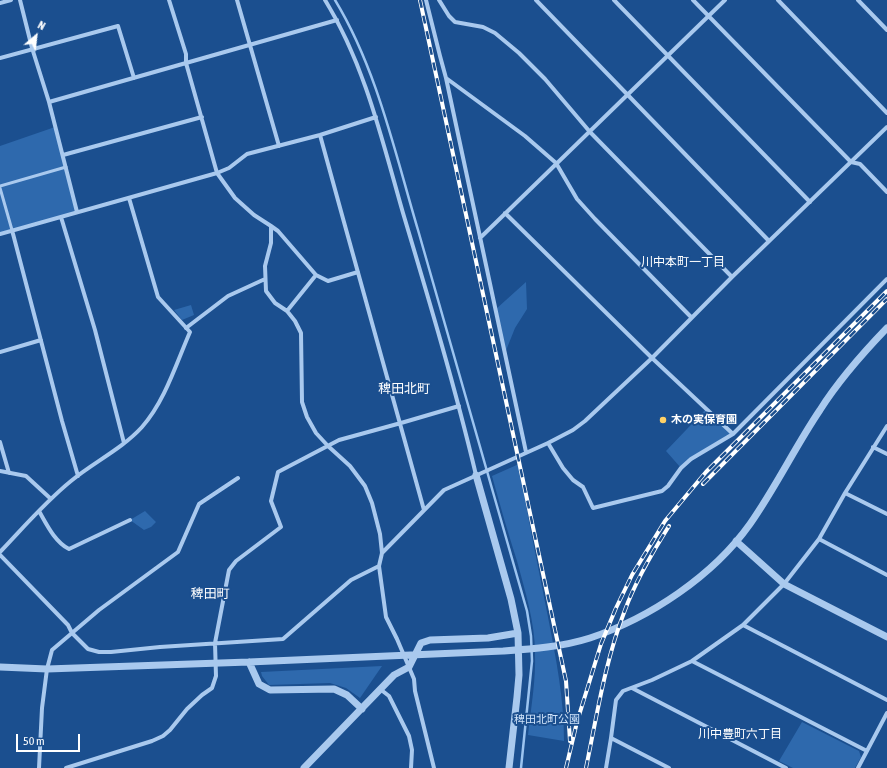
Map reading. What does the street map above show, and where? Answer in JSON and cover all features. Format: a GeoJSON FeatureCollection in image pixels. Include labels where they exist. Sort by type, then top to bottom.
{"type":"FeatureCollection","features":[{"type":"Feature","properties":{"kind":"street"},"geometry":{"type":"LineString","coordinates":[[0,3],[11,0]]}},
{"type":"Feature","properties":{"kind":"street"},"geometry":{"type":"LineString","coordinates":[[20,0],[32,48],[49,102],[77,212]]}},
{"type":"Feature","properties":{"kind":"street"},"geometry":{"type":"LineString","coordinates":[[169,0],[186,54],[186,63],[217,172],[236,198],[254,215],[278,231],[316,275],[328,281],[358,272]]}},
{"type":"Feature","properties":{"kind":"street"},"geometry":{"type":"LineString","coordinates":[[238,0],[279,146]]}},
{"type":"Feature","properties":{"kind":"street"},"geometry":{"type":"LineString","coordinates":[[325,0],[337,20],[359,68],[376,117],[479,474],[511,599],[518,633],[519,668],[518,697],[509,768]]}},
{"type":"Feature","properties":{"kind":"street"},"geometry":{"type":"LineString","coordinates":[[439,0],[448,16],[455,22],[483,27],[495,33],[518,53],[545,79],[590,132],[732,277]]}},
{"type":"Feature","properties":{"kind":"street"},"geometry":{"type":"LineString","coordinates":[[536,0],[627,96],[769,241]]}},
{"type":"Feature","properties":{"kind":"street"},"geometry":{"type":"LineString","coordinates":[[614,0],[810,202]]}},
{"type":"Feature","properties":{"kind":"street"},"geometry":{"type":"LineString","coordinates":[[694,0],[851,162],[860,164],[887,192]]}},
{"type":"Feature","properties":{"kind":"street"},"geometry":{"type":"LineString","coordinates":[[480,238],[726,0]]}},
{"type":"Feature","properties":{"kind":"street"},"geometry":{"type":"LineString","coordinates":[[778,0],[887,113]]}},
{"type":"Feature","properties":{"kind":"street"},"geometry":{"type":"LineString","coordinates":[[858,0],[887,30]]}},
{"type":"Feature","properties":{"kind":"street"},"geometry":{"type":"LineString","coordinates":[[427,1],[446,78],[526,452]]}},
{"type":"Feature","properties":{"kind":"street"},"geometry":{"type":"LineString","coordinates":[[49,102],[337,20]]}},
{"type":"Feature","properties":{"kind":"street"},"geometry":{"type":"LineString","coordinates":[[0,58],[32,48],[118,26],[134,78]]}},
{"type":"Feature","properties":{"kind":"street"},"geometry":{"type":"LineString","coordinates":[[446,78],[525,136],[556,163],[577,199],[594,219],[691,317]]}},
{"type":"Feature","properties":{"kind":"street"},"geometry":{"type":"LineString","coordinates":[[63,155],[202,117]]}},
{"type":"Feature","properties":{"kind":"street"},"geometry":{"type":"LineString","coordinates":[[0,234],[217,172],[229,168],[247,154],[320,135],[376,117]]}},
{"type":"Feature","properties":{"kind":"street"},"geometry":{"type":"LineString","coordinates":[[382,553],[444,490],[548,443],[573,430],[579,425],[652,358],[691,317],[887,127]]}},
{"type":"Feature","properties":{"kind":"street"},"geometry":{"type":"LineString","coordinates":[[320,135],[424,510]]}},
{"type":"Feature","properties":{"kind":"street"},"geometry":{"type":"LineString","coordinates":[[0,552],[51,498],[78,476],[124,443],[141,427],[155,409],[190,332],[158,296],[129,198]]}},
{"type":"Feature","properties":{"kind":"street"},"geometry":{"type":"LineString","coordinates":[[505,213],[652,358],[732,434]]}},
{"type":"Feature","properties":{"kind":"street"},"geometry":{"type":"LineString","coordinates":[[61,216],[95,330],[124,443]]}},
{"type":"Feature","properties":{"kind":"street"},"geometry":{"type":"LineString","coordinates":[[271,226],[271,243],[265,266],[266,291],[275,303],[287,311],[301,333],[302,402],[307,417],[316,433],[350,466],[364,486],[376,515],[382,553],[379,566],[386,617],[398,639],[414,679],[415,691],[434,768]]}},
{"type":"Feature","properties":{"kind":"street"},"geometry":{"type":"LineString","coordinates":[[12,230],[62,421],[78,476]]}},
{"type":"Feature","properties":{"kind":"street"},"geometry":{"type":"LineString","coordinates":[[287,311],[316,275]]}},
{"type":"Feature","properties":{"kind":"street"},"geometry":{"type":"LineString","coordinates":[[186,328],[228,296],[265,279]]}},
{"type":"Feature","properties":{"kind":"street"},"geometry":{"type":"LineString","coordinates":[[548,443],[562,468],[573,480],[584,487],[593,508],[662,491],[668,486],[680,468],[691,459],[732,434],[887,279]]}},
{"type":"Feature","properties":{"kind":"street"},"geometry":{"type":"LineString","coordinates":[[0,667],[47,669],[503,651],[562,645],[589,638],[648,612],[685,588],[719,559],[749,525],[769,496],[799,443],[841,379],[887,328]]}},
{"type":"Feature","properties":{"kind":"street"},"geometry":{"type":"LineString","coordinates":[[0,352],[41,340]]}},
{"type":"Feature","properties":{"kind":"street"},"geometry":{"type":"LineString","coordinates":[[66,768],[152,741],[163,736],[170,730],[187,709],[212,688],[216,676],[215,643],[229,570],[246,553],[281,527],[271,501],[278,472],[339,440],[459,406]]}},
{"type":"Feature","properties":{"kind":"street"},"geometry":{"type":"LineString","coordinates":[[606,768],[612,738],[616,700],[623,691],[652,680],[692,661],[743,625],[784,584],[819,539],[845,492],[887,426]]}},
{"type":"Feature","properties":{"kind":"street"},"geometry":{"type":"LineString","coordinates":[[0,442],[8,473]]}},
{"type":"Feature","properties":{"kind":"street"},"geometry":{"type":"LineString","coordinates":[[873,447],[887,454]]}},
{"type":"Feature","properties":{"kind":"street"},"geometry":{"type":"LineString","coordinates":[[0,471],[26,476],[51,498]]}},
{"type":"Feature","properties":{"kind":"street"},"geometry":{"type":"LineString","coordinates":[[39,768],[42,708],[47,669],[52,650],[99,610],[178,552],[199,504],[238,478]]}},
{"type":"Feature","properties":{"kind":"street"},"geometry":{"type":"LineString","coordinates":[[845,492],[887,514]]}},
{"type":"Feature","properties":{"kind":"street"},"geometry":{"type":"LineString","coordinates":[[39,511],[50,531],[63,546],[69,549],[130,520]]}},
{"type":"Feature","properties":{"kind":"street"},"geometry":{"type":"LineString","coordinates":[[819,539],[887,575]]}},
{"type":"Feature","properties":{"kind":"street"},"geometry":{"type":"LineString","coordinates":[[736,541],[784,584],[887,637]]}},
{"type":"Feature","properties":{"kind":"street"},"geometry":{"type":"LineString","coordinates":[[0,555],[68,625],[72,633],[88,649],[99,652],[283,639],[351,580],[379,566]]}},
{"type":"Feature","properties":{"kind":"street"},"geometry":{"type":"LineString","coordinates":[[743,625],[887,700]]}},
{"type":"Feature","properties":{"kind":"street"},"geometry":{"type":"LineString","coordinates":[[304,768],[394,675],[409,667],[421,643],[430,640],[488,638],[518,633]]}},
{"type":"Feature","properties":{"kind":"street"},"geometry":{"type":"LineString","coordinates":[[692,661],[867,751]]}},
{"type":"Feature","properties":{"kind":"street"},"geometry":{"type":"LineString","coordinates":[[249,662],[259,684],[270,690],[334,689],[347,695],[362,709]]}},
{"type":"Feature","properties":{"kind":"street"},"geometry":{"type":"LineString","coordinates":[[632,688],[786,768]]}},
{"type":"Feature","properties":{"kind":"street"},"geometry":{"type":"LineString","coordinates":[[380,689],[389,696],[409,736],[412,750],[411,768]]}},
{"type":"Feature","properties":{"kind":"street"},"geometry":{"type":"LineString","coordinates":[[858,768],[887,713]]}},
{"type":"Feature","properties":{"kind":"street"},"geometry":{"type":"LineString","coordinates":[[612,738],[669,768]]}},
{"type":"Feature","properties":{"kind":"lane"},"geometry":{"type":"LineString","coordinates":[[12,230],[0,186],[66,167]]}},
{"type":"Feature","properties":{"kind":"green space"},"geometry":{"type":"Polygon","coordinates":[[[55,127],[77,212],[0,234],[0,146],[55,127]]]}},
{"type":"Feature","properties":{"kind":"green space"},"geometry":{"type":"Polygon","coordinates":[[[526,282],[527,309],[515,328],[505,353],[496,309],[526,282]]]}},
{"type":"Feature","properties":{"kind":"green space"},"geometry":{"type":"Polygon","coordinates":[[[191,305],[194,315],[182,320],[174,310],[191,305]]]}},
{"type":"Feature","properties":{"kind":"green space"},"geometry":{"type":"Polygon","coordinates":[[[706,409],[733,434],[681,468],[666,451],[706,409]]]}},
{"type":"Feature","properties":{"kind":"green space","name":"稗田北町公園"},"geometry":{"type":"Polygon","coordinates":[[[519,464],[557,663],[563,709],[564,741],[528,735],[535,673],[535,641],[529,607],[492,476],[519,464]]]}},
{"type":"Feature","properties":{"kind":"green space"},"geometry":{"type":"Polygon","coordinates":[[[145,511],[156,522],[151,527],[144,530],[130,520],[145,511]]]}},
{"type":"Feature","properties":{"kind":"green space"},"geometry":{"type":"Polygon","coordinates":[[[382,666],[360,698],[346,688],[330,683],[269,685],[262,676],[261,672],[382,666]]]}},
{"type":"Feature","properties":{"kind":"green space"},"geometry":{"type":"Polygon","coordinates":[[[802,722],[859,751],[861,757],[855,768],[793,768],[779,761],[802,722]]]}},
{"type":"Feature","properties":{"kind":"waterway"},"geometry":{"type":"LineString","coordinates":[[335,0],[350,27],[362,54],[384,112],[527,611],[531,636],[532,661],[521,768]]}},
{"type":"Feature","properties":{"kind":"railway"},"geometry":{"type":"LineString","coordinates":[[420,0],[566,681],[570,741]]}},
{"type":"Feature","properties":{"kind":"railway"},"geometry":{"type":"LineString","coordinates":[[566,768],[577,722],[601,644],[632,575],[665,521],[706,472],[887,291]]}},
{"type":"Feature","properties":{"kind":"railway"},"geometry":{"type":"LineString","coordinates":[[703,484],[887,299]]}},
{"type":"Feature","properties":{"kind":"railway"},"geometry":{"type":"LineString","coordinates":[[586,768],[602,688],[618,629],[639,577],[669,526]]}},
{"type":"Feature","properties":{"kind":"place","name":"木の実保育園"},"geometry":{"type":"Point","coordinates":[663,420]}},
{"type":"Feature","properties":{"kind":"district","name":"川中本町一丁目"},"geometry":{"type":"Point","coordinates":[683,262]}},
{"type":"Feature","properties":{"kind":"district","name":"稗田北町"},"geometry":{"type":"Point","coordinates":[404,389]}},
{"type":"Feature","properties":{"kind":"district","name":"稗田町"},"geometry":{"type":"Point","coordinates":[210,594]}},
{"type":"Feature","properties":{"kind":"district","name":"川中豊町六丁目"},"geometry":{"type":"Point","coordinates":[740,734]}}]}
